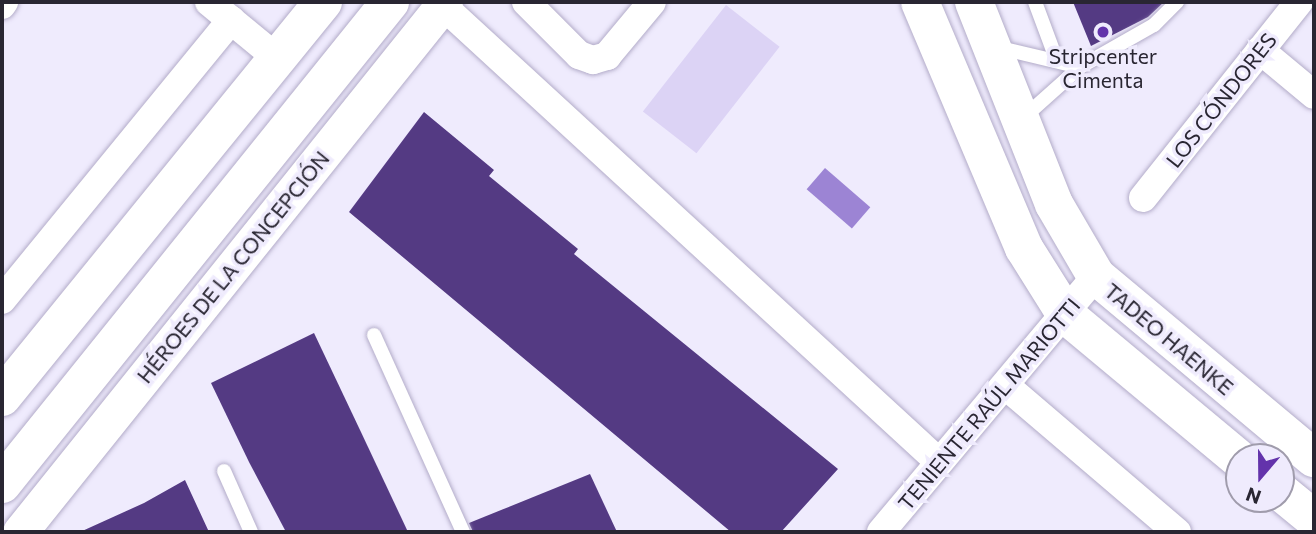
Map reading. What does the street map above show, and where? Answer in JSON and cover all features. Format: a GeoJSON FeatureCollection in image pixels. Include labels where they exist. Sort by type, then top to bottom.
{"type":"FeatureCollection","features":[{"type":"Feature","properties":{"kind":"main road"},"geometry":{"type":"LineString","coordinates":[[2,397],[323,2]]}},
{"type":"Feature","properties":{"kind":"main road","name":"HÉROES DE LA CONCEPCIÓN"},"geometry":{"type":"LineString","coordinates":[[2,484],[390,2]]}},
{"type":"Feature","properties":{"kind":"main road"},"geometry":{"type":"LineString","coordinates":[[920,2],[1024,248],[1066,315],[1225,447]]}},
{"type":"Feature","properties":{"kind":"main road","name":"TADEO HAENKE"},"geometry":{"type":"LineString","coordinates":[[974,2],[1054,204],[1096,276],[1314,458]]}},
{"type":"Feature","properties":{"kind":"main road"},"geometry":{"type":"LineString","coordinates":[[1295,503],[1314,519]]}},
{"type":"Feature","properties":{"kind":"street"},"geometry":{"type":"LineString","coordinates":[[209,2],[277,58]]}},
{"type":"Feature","properties":{"kind":"street"},"geometry":{"type":"LineString","coordinates":[[526,2],[579,55],[593,60],[607,56],[652,2]]}},
{"type":"Feature","properties":{"kind":"street","name":"LOS CÓNDORES"},"geometry":{"type":"LineString","coordinates":[[1143,198],[1299,2]]}},
{"type":"Feature","properties":{"kind":"street"},"geometry":{"type":"LineString","coordinates":[[444,4],[939,462]]}},
{"type":"Feature","properties":{"kind":"street","name":"HÉROES DE LA CONCEPCIÓN"},"geometry":{"type":"LineString","coordinates":[[20,532],[444,4]]}},
{"type":"Feature","properties":{"kind":"street"},"geometry":{"type":"LineString","coordinates":[[2,300],[231,20]]}},
{"type":"Feature","properties":{"kind":"street"},"geometry":{"type":"LineString","coordinates":[[1260,50],[1314,95]]}},
{"type":"Feature","properties":{"kind":"street","name":"TENIENTE RAÚL MARIOTTI"},"geometry":{"type":"LineString","coordinates":[[881,532],[1066,315],[1096,276]]}},
{"type":"Feature","properties":{"kind":"street"},"geometry":{"type":"LineString","coordinates":[[1006,386],[1177,532]]}},
{"type":"Feature","properties":{"kind":"lane"},"geometry":{"type":"LineString","coordinates":[[1035,2],[1057,61]]}},
{"type":"Feature","properties":{"kind":"lane"},"geometry":{"type":"LineString","coordinates":[[1021,120],[1080,67],[1154,25],[1177,2]]}},
{"type":"Feature","properties":{"kind":"lane"},"geometry":{"type":"LineString","coordinates":[[992,46],[1080,67]]}},
{"type":"Feature","properties":{"kind":"lane"},"geometry":{"type":"LineString","coordinates":[[374,335],[463,532]]}},
{"type":"Feature","properties":{"kind":"lane"},"geometry":{"type":"LineString","coordinates":[[224,471],[251,532]]}},
{"type":"Feature","properties":{"kind":"shaded area"},"geometry":{"type":"Polygon","coordinates":[[[726,5],[780,47],[696,153],[643,111],[726,5]]]}},
{"type":"Feature","properties":{"kind":"shaded area"},"geometry":{"type":"Polygon","coordinates":[[[825,168],[870,207],[852,228],[807,189],[825,168]]]}},
{"type":"Feature","properties":{"kind":"building","name":"Stripcenter Cimenta"},"geometry":{"type":"Polygon","coordinates":[[[1073,2],[1164,2],[1148,17],[1091,46],[1073,2]]]}},
{"type":"Feature","properties":{"kind":"building"},"geometry":{"type":"Polygon","coordinates":[[[424,112],[494,170],[489,176],[578,249],[574,254],[838,469],[781,532],[731,532],[349,212],[424,112]]]}},
{"type":"Feature","properties":{"kind":"building"},"geometry":{"type":"Polygon","coordinates":[[[314,333],[408,532],[286,532],[211,383],[314,333]]]}},
{"type":"Feature","properties":{"kind":"building"},"geometry":{"type":"Polygon","coordinates":[[[590,474],[617,532],[473,532],[469,523],[590,474]]]}},
{"type":"Feature","properties":{"kind":"building"},"geometry":{"type":"Polygon","coordinates":[[[185,480],[209,532],[80,532],[144,503],[185,480]]]}},
{"type":"Feature","properties":{"kind":"place","name":"Stripcenter Cimenta"},"geometry":{"type":"Point","coordinates":[1103,32]}}]}
